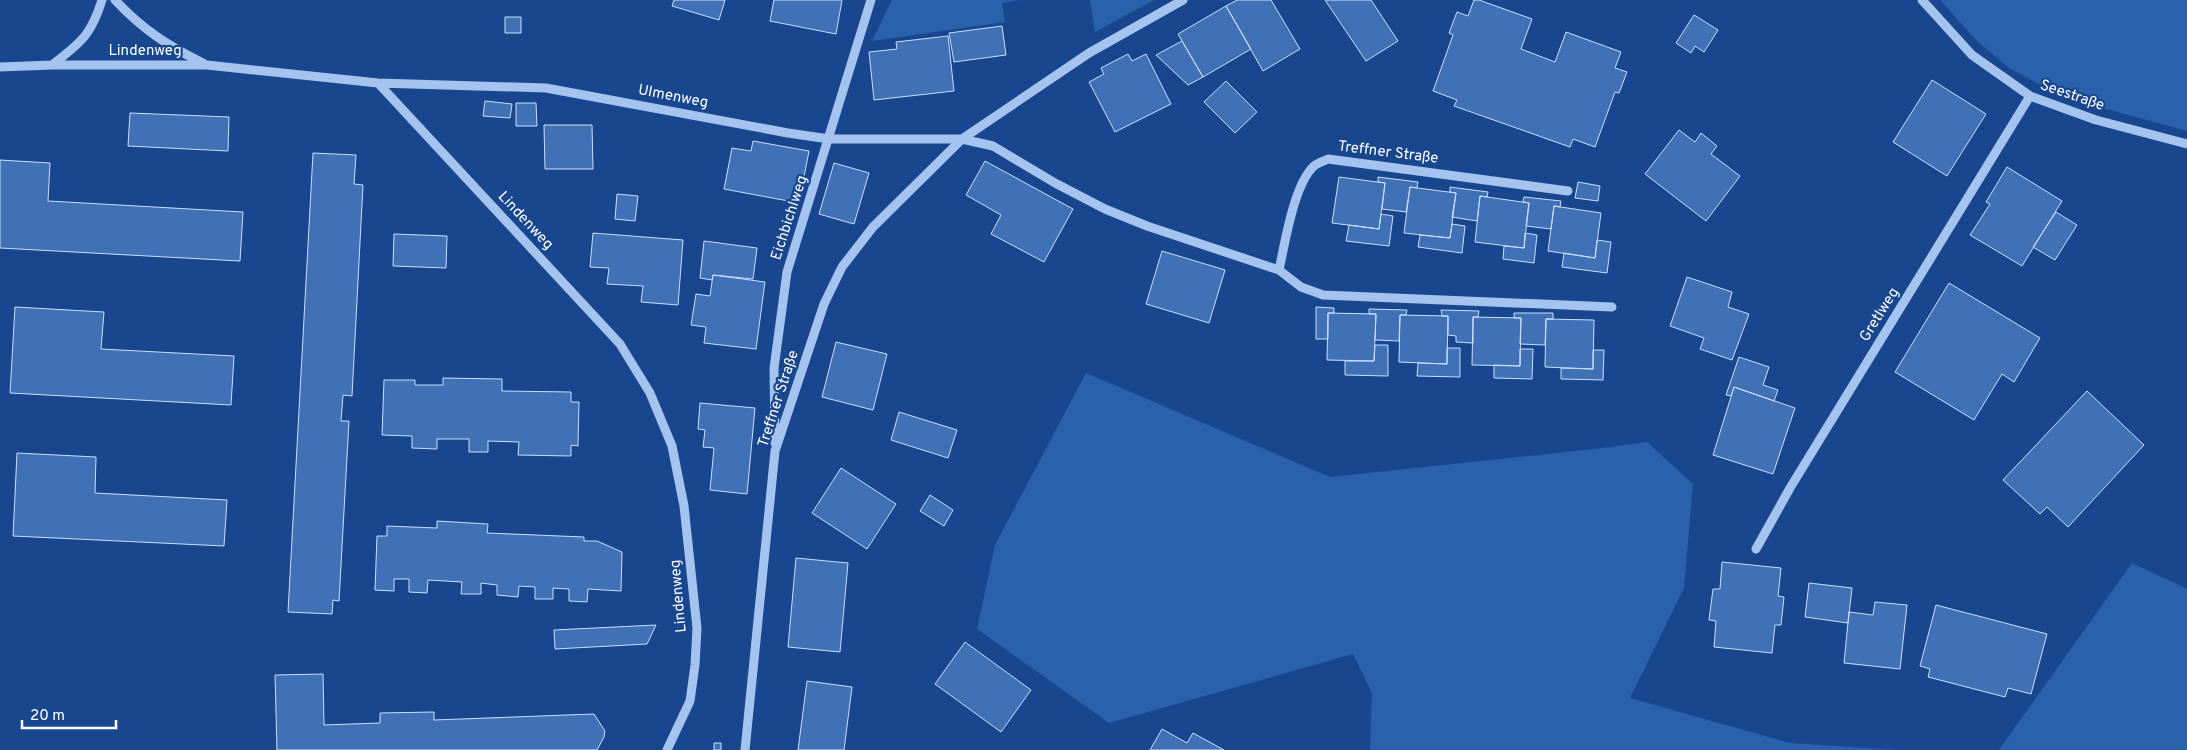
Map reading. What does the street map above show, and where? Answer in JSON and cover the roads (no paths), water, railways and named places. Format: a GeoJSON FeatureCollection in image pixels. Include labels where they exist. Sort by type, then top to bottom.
{"type":"FeatureCollection","features":[{"type":"Feature","properties":{"kind":"street"},"geometry":{"type":"LineString","coordinates":[[52,65],[84,40],[97,17],[102,0]]}},
{"type":"Feature","properties":{"kind":"street"},"geometry":{"type":"LineString","coordinates":[[115,0],[129,16],[168,45],[207,65]]}},
{"type":"Feature","properties":{"kind":"street","name":"Eichbichlweg"},"geometry":{"type":"LineString","coordinates":[[775,450],[774,368],[787,272],[871,0]]}},
{"type":"Feature","properties":{"kind":"street","name":"Treffner Straße"},"geometry":{"type":"LineString","coordinates":[[745,750],[775,450],[824,304],[842,268],[873,227],[962,139],[1089,53],[1183,0]]}},
{"type":"Feature","properties":{"kind":"street","name":"Seestraße"},"geometry":{"type":"LineString","coordinates":[[1922,0],[1972,55],[2030,96],[2096,120],[2187,144]]}},
{"type":"Feature","properties":{"kind":"street","name":"Lindenweg"},"geometry":{"type":"LineString","coordinates":[[0,68],[52,65],[207,65],[378,83],[620,344],[650,393],[672,446],[678,472],[684,506],[697,628],[690,701],[667,750]]}},
{"type":"Feature","properties":{"kind":"street","name":"Ulmenweg"},"geometry":{"type":"LineString","coordinates":[[378,83],[546,88],[829,139],[962,139]]}},
{"type":"Feature","properties":{"kind":"street","name":"Gretlweg"},"geometry":{"type":"LineString","coordinates":[[1756,549],[1790,488],[2030,96]]}},
{"type":"Feature","properties":{"kind":"street"},"geometry":{"type":"LineString","coordinates":[[962,139],[992,146],[1055,184],[1113,212],[1147,226],[1279,270],[1301,287],[1323,295],[1612,306]]}},
{"type":"Feature","properties":{"kind":"street","name":"Treffner Straße"},"geometry":{"type":"LineString","coordinates":[[1279,270],[1290,218],[1305,179],[1315,166],[1328,160],[1568,191]]}}]}
